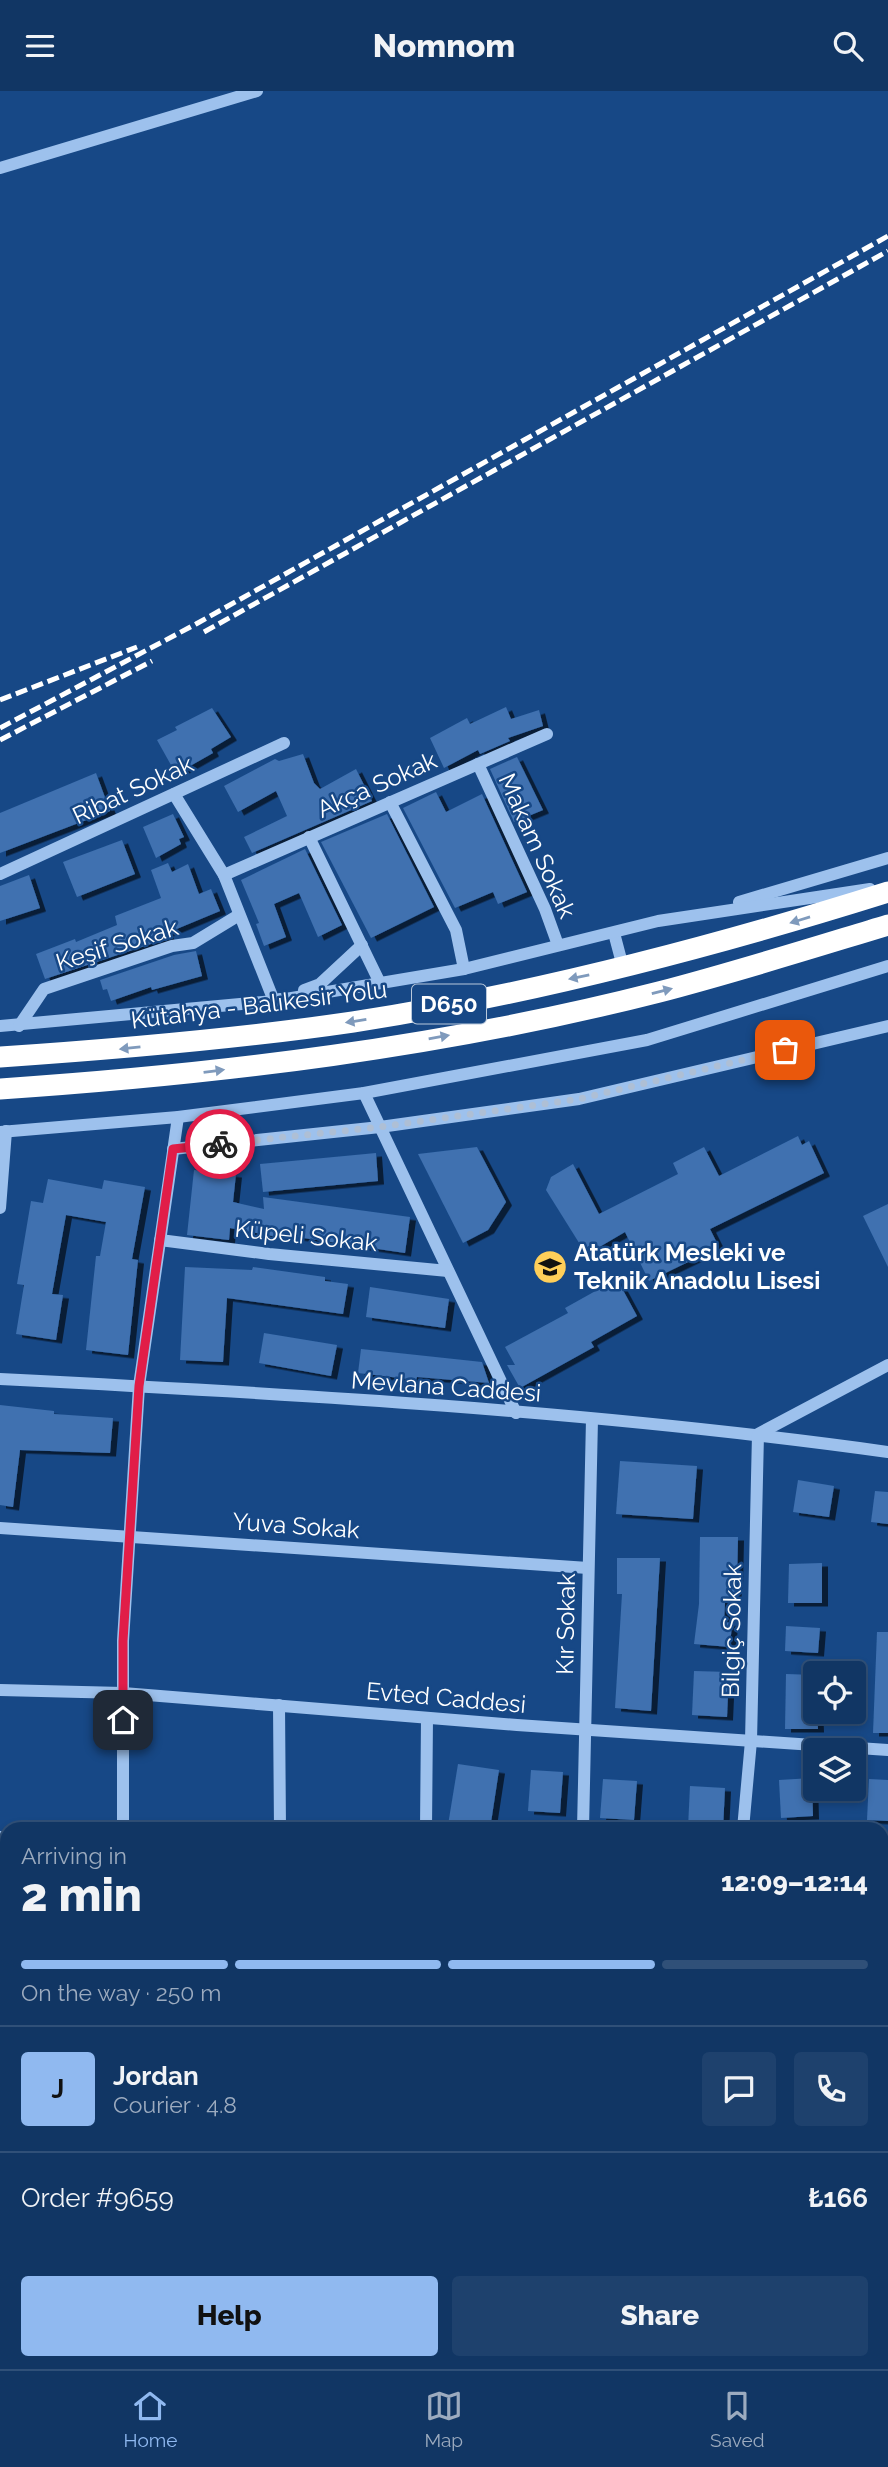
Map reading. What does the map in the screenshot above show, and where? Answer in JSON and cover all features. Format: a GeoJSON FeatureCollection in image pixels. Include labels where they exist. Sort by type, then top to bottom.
{"type":"FeatureCollection","features":[{"type":"Feature","properties":{"kind":"highway","name":"Kütahya - Balıkesir Yolu"},"geometry":{"type":"LineString","coordinates":[[0,1057],[107,1050],[355,1021],[701,949],[888,892]]}},
{"type":"Feature","properties":{"kind":"highway","name":"D650"},"geometry":{"type":"LineString","coordinates":[[0,1089],[153,1079],[364,1051],[458,1034],[657,992],[888,925]]}},
{"type":"Feature","properties":{"kind":"street"},"geometry":{"type":"LineString","coordinates":[[0,168],[257,91]]}},
{"type":"Feature","properties":{"kind":"street","name":"Akça Sokak"},"geometry":{"type":"LineString","coordinates":[[224,875],[547,734]]}},
{"type":"Feature","properties":{"kind":"street","name":"Ribat Sokak"},"geometry":{"type":"LineString","coordinates":[[0,874],[284,743]]}},
{"type":"Feature","properties":{"kind":"street","name":"Makam Sokak"},"geometry":{"type":"LineString","coordinates":[[478,764],[545,909],[558,945]]}},
{"type":"Feature","properties":{"kind":"street"},"geometry":{"type":"LineString","coordinates":[[174,794],[224,875],[274,1001]]}},
{"type":"Feature","properties":{"kind":"street"},"geometry":{"type":"LineString","coordinates":[[390,802],[456,930],[464,969]]}},
{"type":"Feature","properties":{"kind":"street"},"geometry":{"type":"LineString","coordinates":[[309,838],[379,981]]}},
{"type":"Feature","properties":{"kind":"street"},"geometry":{"type":"LineString","coordinates":[[705,913],[888,858]]}},
{"type":"Feature","properties":{"kind":"street"},"geometry":{"type":"LineString","coordinates":[[0,1026],[274,1001],[379,981],[464,969],[558,945],[705,913],[888,886]]}},
{"type":"Feature","properties":{"kind":"street","name":"Keşif Sokak"},"geometry":{"type":"LineString","coordinates":[[19,1026],[44,989],[172,946],[193,943],[239,915]]}},
{"type":"Feature","properties":{"kind":"street"},"geometry":{"type":"LineString","coordinates":[[614,933],[623,967]]}},
{"type":"Feature","properties":{"kind":"street"},"geometry":{"type":"LineString","coordinates":[[274,1001],[320,984],[362,945]]}},
{"type":"Feature","properties":{"kind":"street"},"geometry":{"type":"LineString","coordinates":[[0,1208],[3,1132],[178,1117],[364,1093],[647,1040],[888,966]]}},
{"type":"Feature","properties":{"kind":"street"},"geometry":{"type":"LineString","coordinates":[[173,1149],[380,1127],[579,1099],[888,1026]]}},
{"type":"Feature","properties":{"kind":"street"},"geometry":{"type":"LineString","coordinates":[[364,1093],[516,1413]]}},
{"type":"Feature","properties":{"kind":"street"},"geometry":{"type":"LineString","coordinates":[[123,1822],[123,1693],[139,1386],[178,1117]]}},
{"type":"Feature","properties":{"kind":"street","name":"Küpeli Sokak"},"geometry":{"type":"LineString","coordinates":[[160,1240],[269,1254],[448,1271]]}},
{"type":"Feature","properties":{"kind":"street"},"geometry":{"type":"LineString","coordinates":[[758,1434],[888,1365]]}},
{"type":"Feature","properties":{"kind":"street","name":"Mevlana Caddesi"},"geometry":{"type":"LineString","coordinates":[[0,1379],[139,1386],[592,1419],[758,1434],[888,1452]]}},
{"type":"Feature","properties":{"kind":"street","name":"Kır Sokak"},"geometry":{"type":"LineString","coordinates":[[583,1822],[592,1419]]}},
{"type":"Feature","properties":{"kind":"street","name":"Bilgiç Sokak"},"geometry":{"type":"LineString","coordinates":[[744,1822],[751,1741],[758,1434]]}},
{"type":"Feature","properties":{"kind":"street","name":"Yuva Sokak"},"geometry":{"type":"LineString","coordinates":[[0,1528],[588,1568]]}},
{"type":"Feature","properties":{"kind":"street","name":"Evted Caddesi"},"geometry":{"type":"LineString","coordinates":[[0,1690],[123,1693],[585,1730],[888,1750]]}},
{"type":"Feature","properties":{"kind":"street"},"geometry":{"type":"LineString","coordinates":[[279,1705],[280,1822]]}},
{"type":"Feature","properties":{"kind":"street"},"geometry":{"type":"LineString","coordinates":[[426,1822],[427,1718]]}},
{"type":"Feature","properties":{"kind":"building"},"geometry":{"type":"Polygon","coordinates":[[[506,707],[511,719],[539,710],[543,726],[508,738],[510,741],[480,754],[478,750],[444,768],[430,738],[467,718],[470,724],[506,707]]]}},
{"type":"Feature","properties":{"kind":"building"},"geometry":{"type":"Polygon","coordinates":[[[212,708],[231,737],[211,749],[213,753],[176,774],[157,740],[177,730],[175,727],[212,708]]]}},
{"type":"Feature","properties":{"kind":"building"},"geometry":{"type":"Polygon","coordinates":[[[303,754],[314,783],[320,789],[356,769],[372,801],[252,853],[244,837],[287,816],[276,791],[238,812],[224,786],[275,759],[279,761],[303,754]]]}},
{"type":"Feature","properties":{"kind":"building"},"geometry":{"type":"Polygon","coordinates":[[[517,757],[543,810],[514,822],[490,769],[517,757]]]}},
{"type":"Feature","properties":{"kind":"building"},"geometry":{"type":"Polygon","coordinates":[[[96,773],[110,811],[0,853],[0,813],[96,773]]]}},
{"type":"Feature","properties":{"kind":"building"},"geometry":{"type":"Polygon","coordinates":[[[436,792],[446,812],[482,794],[527,892],[498,904],[493,892],[455,908],[403,808],[436,792]]]}},
{"type":"Feature","properties":{"kind":"building"},"geometry":{"type":"Polygon","coordinates":[[[173,814],[184,837],[179,839],[181,844],[156,858],[143,827],[173,814]]]}},
{"type":"Feature","properties":{"kind":"building"},"geometry":{"type":"Polygon","coordinates":[[[387,814],[434,907],[371,938],[321,842],[387,814]]]}},
{"type":"Feature","properties":{"kind":"building"},"geometry":{"type":"Polygon","coordinates":[[[122,840],[135,874],[77,897],[63,862],[122,840]]]}},
{"type":"Feature","properties":{"kind":"building"},"geometry":{"type":"Polygon","coordinates":[[[305,849],[342,925],[318,937],[299,893],[274,904],[286,937],[264,946],[256,924],[259,923],[241,880],[305,849]]]}},
{"type":"Feature","properties":{"kind":"building"},"geometry":{"type":"Polygon","coordinates":[[[168,863],[172,872],[188,864],[199,894],[211,889],[220,911],[167,933],[169,938],[45,979],[36,954],[75,939],[76,942],[117,925],[115,916],[161,898],[151,870],[168,863]]]}},
{"type":"Feature","properties":{"kind":"building"},"geometry":{"type":"Polygon","coordinates":[[[29,875],[40,908],[0,921],[0,886],[29,875]]]}},
{"type":"Feature","properties":{"kind":"building"},"geometry":{"type":"Polygon","coordinates":[[[196,951],[202,976],[152,990],[151,987],[111,1001],[107,989],[103,990],[100,980],[174,955],[196,951]]]}},
{"type":"Feature","properties":{"kind":"building"},"geometry":{"type":"Polygon","coordinates":[[[798,1136],[802,1145],[809,1141],[824,1173],[710,1229],[719,1247],[649,1281],[625,1232],[596,1249],[581,1246],[546,1190],[551,1177],[573,1164],[599,1214],[678,1174],[673,1163],[704,1147],[719,1176],[798,1136]]]}},
{"type":"Feature","properties":{"kind":"building"},"geometry":{"type":"Polygon","coordinates":[[[477,1147],[506,1202],[488,1230],[463,1243],[418,1154],[477,1147]]]}},
{"type":"Feature","properties":{"kind":"building"},"geometry":{"type":"Polygon","coordinates":[[[376,1153],[378,1181],[263,1192],[260,1164],[376,1153]]]}},
{"type":"Feature","properties":{"kind":"building"},"geometry":{"type":"Polygon","coordinates":[[[194,1170],[236,1174],[233,1202],[264,1209],[263,1197],[410,1217],[405,1253],[283,1235],[283,1238],[230,1228],[229,1240],[187,1235],[194,1170]]]}},
{"type":"Feature","properties":{"kind":"building"},"geometry":{"type":"Polygon","coordinates":[[[48,1179],[102,1189],[104,1180],[145,1187],[132,1259],[138,1260],[128,1355],[86,1350],[96,1256],[100,1256],[106,1222],[66,1215],[52,1294],[63,1295],[56,1340],[16,1334],[24,1285],[17,1284],[31,1201],[43,1203],[48,1179]]]}},
{"type":"Feature","properties":{"kind":"building"},"geometry":{"type":"Polygon","coordinates":[[[888,1204],[888,1267],[863,1216],[888,1204]]]}},
{"type":"Feature","properties":{"kind":"building"},"geometry":{"type":"Polygon","coordinates":[[[185,1267],[252,1270],[253,1267],[325,1277],[325,1281],[348,1284],[343,1314],[227,1298],[223,1362],[180,1360],[185,1267]]]}},
{"type":"Feature","properties":{"kind":"building"},"geometry":{"type":"Polygon","coordinates":[[[617,1279],[637,1316],[591,1342],[594,1347],[520,1388],[507,1365],[515,1365],[505,1347],[568,1313],[565,1308],[617,1279]]]}},
{"type":"Feature","properties":{"kind":"building"},"geometry":{"type":"Polygon","coordinates":[[[370,1287],[449,1299],[445,1328],[366,1317],[370,1287]]]}},
{"type":"Feature","properties":{"kind":"building"},"geometry":{"type":"Polygon","coordinates":[[[264,1333],[337,1345],[331,1376],[259,1363],[264,1333]]]}},
{"type":"Feature","properties":{"kind":"building"},"geometry":{"type":"Polygon","coordinates":[[[361,1349],[482,1362],[489,1383],[417,1377],[416,1380],[358,1373],[361,1349]]]}},
{"type":"Feature","properties":{"kind":"building"},"geometry":{"type":"Polygon","coordinates":[[[0,1405],[54,1411],[54,1414],[113,1418],[110,1453],[20,1450],[13,1507],[0,1505],[0,1405]]]}},
{"type":"Feature","properties":{"kind":"building"},"geometry":{"type":"Polygon","coordinates":[[[620,1461],[697,1466],[693,1519],[616,1514],[620,1461]]]}},
{"type":"Feature","properties":{"kind":"building"},"geometry":{"type":"Polygon","coordinates":[[[798,1480],[834,1486],[829,1517],[793,1512],[798,1480]]]}},
{"type":"Feature","properties":{"kind":"building"},"geometry":{"type":"Polygon","coordinates":[[[875,1491],[888,1492],[888,1524],[871,1522],[875,1491]]]}},
{"type":"Feature","properties":{"kind":"building"},"geometry":{"type":"Polygon","coordinates":[[[700,1537],[738,1537],[734,1603],[725,1603],[724,1622],[732,1623],[730,1647],[694,1644],[699,1604],[700,1537]]]}},
{"type":"Feature","properties":{"kind":"building"},"geometry":{"type":"Polygon","coordinates":[[[617,1558],[660,1558],[651,1711],[615,1708],[622,1594],[617,1594],[617,1558]]]}},
{"type":"Feature","properties":{"kind":"building"},"geometry":{"type":"Polygon","coordinates":[[[822,1563],[822,1603],[788,1603],[789,1564],[822,1563]]]}},
{"type":"Feature","properties":{"kind":"building"},"geometry":{"type":"Polygon","coordinates":[[[786,1626],[820,1628],[818,1653],[785,1651],[786,1626]]]}},
{"type":"Feature","properties":{"kind":"building"},"geometry":{"type":"Polygon","coordinates":[[[877,1632],[888,1632],[888,1733],[873,1733],[877,1632]]]}},
{"type":"Feature","properties":{"kind":"building"},"geometry":{"type":"Polygon","coordinates":[[[694,1671],[729,1672],[727,1717],[692,1715],[694,1671]]]}},
{"type":"Feature","properties":{"kind":"building"},"geometry":{"type":"Polygon","coordinates":[[[786,1674],[803,1675],[803,1724],[818,1724],[818,1729],[785,1729],[786,1674]]]}},
{"type":"Feature","properties":{"kind":"building"},"geometry":{"type":"Polygon","coordinates":[[[458,1764],[499,1770],[491,1822],[448,1822],[458,1764]]]}},
{"type":"Feature","properties":{"kind":"building"},"geometry":{"type":"Polygon","coordinates":[[[531,1770],[563,1772],[560,1813],[528,1811],[531,1770]]]}},
{"type":"Feature","properties":{"kind":"building"},"geometry":{"type":"Polygon","coordinates":[[[603,1779],[637,1781],[634,1820],[600,1818],[603,1779]]]}},
{"type":"Feature","properties":{"kind":"building"},"geometry":{"type":"Polygon","coordinates":[[[803,1779],[803,1801],[813,1801],[813,1816],[781,1818],[779,1780],[803,1779]]]}},
{"type":"Feature","properties":{"kind":"building"},"geometry":{"type":"Polygon","coordinates":[[[869,1779],[888,1780],[888,1821],[867,1820],[869,1779]]]}},
{"type":"Feature","properties":{"kind":"building"},"geometry":{"type":"Polygon","coordinates":[[[690,1786],[725,1788],[723,1822],[688,1822],[690,1786]]]}},
{"type":"Feature","properties":{"kind":"railway"},"geometry":{"type":"LineString","coordinates":[[0,728],[196,624],[888,236]]}},
{"type":"Feature","properties":{"kind":"railway"},"geometry":{"type":"LineString","coordinates":[[204,632],[888,251]]}},
{"type":"Feature","properties":{"kind":"railway"},"geometry":{"type":"LineString","coordinates":[[0,700],[137,647]]}},
{"type":"Feature","properties":{"kind":"railway"},"geometry":{"type":"LineString","coordinates":[[0,740],[152,661]]}},
{"type":"Feature","properties":{"kind":"way so far"},"geometry":{"type":"LineString","coordinates":[[220,1144],[380,1127],[579,1099],[785,1050]]}},
{"type":"Feature","properties":{"kind":"place","name":"Atatürk Mesleki ve Teknik Anadolu Lisesi"},"geometry":{"type":"Point","coordinates":[550,1267]}},
{"type":"Feature","properties":{"kind":"route"},"geometry":{"type":"LineString","coordinates":[[123,1720],[123,1641],[139,1386],[173,1149],[220,1144]]}}]}
